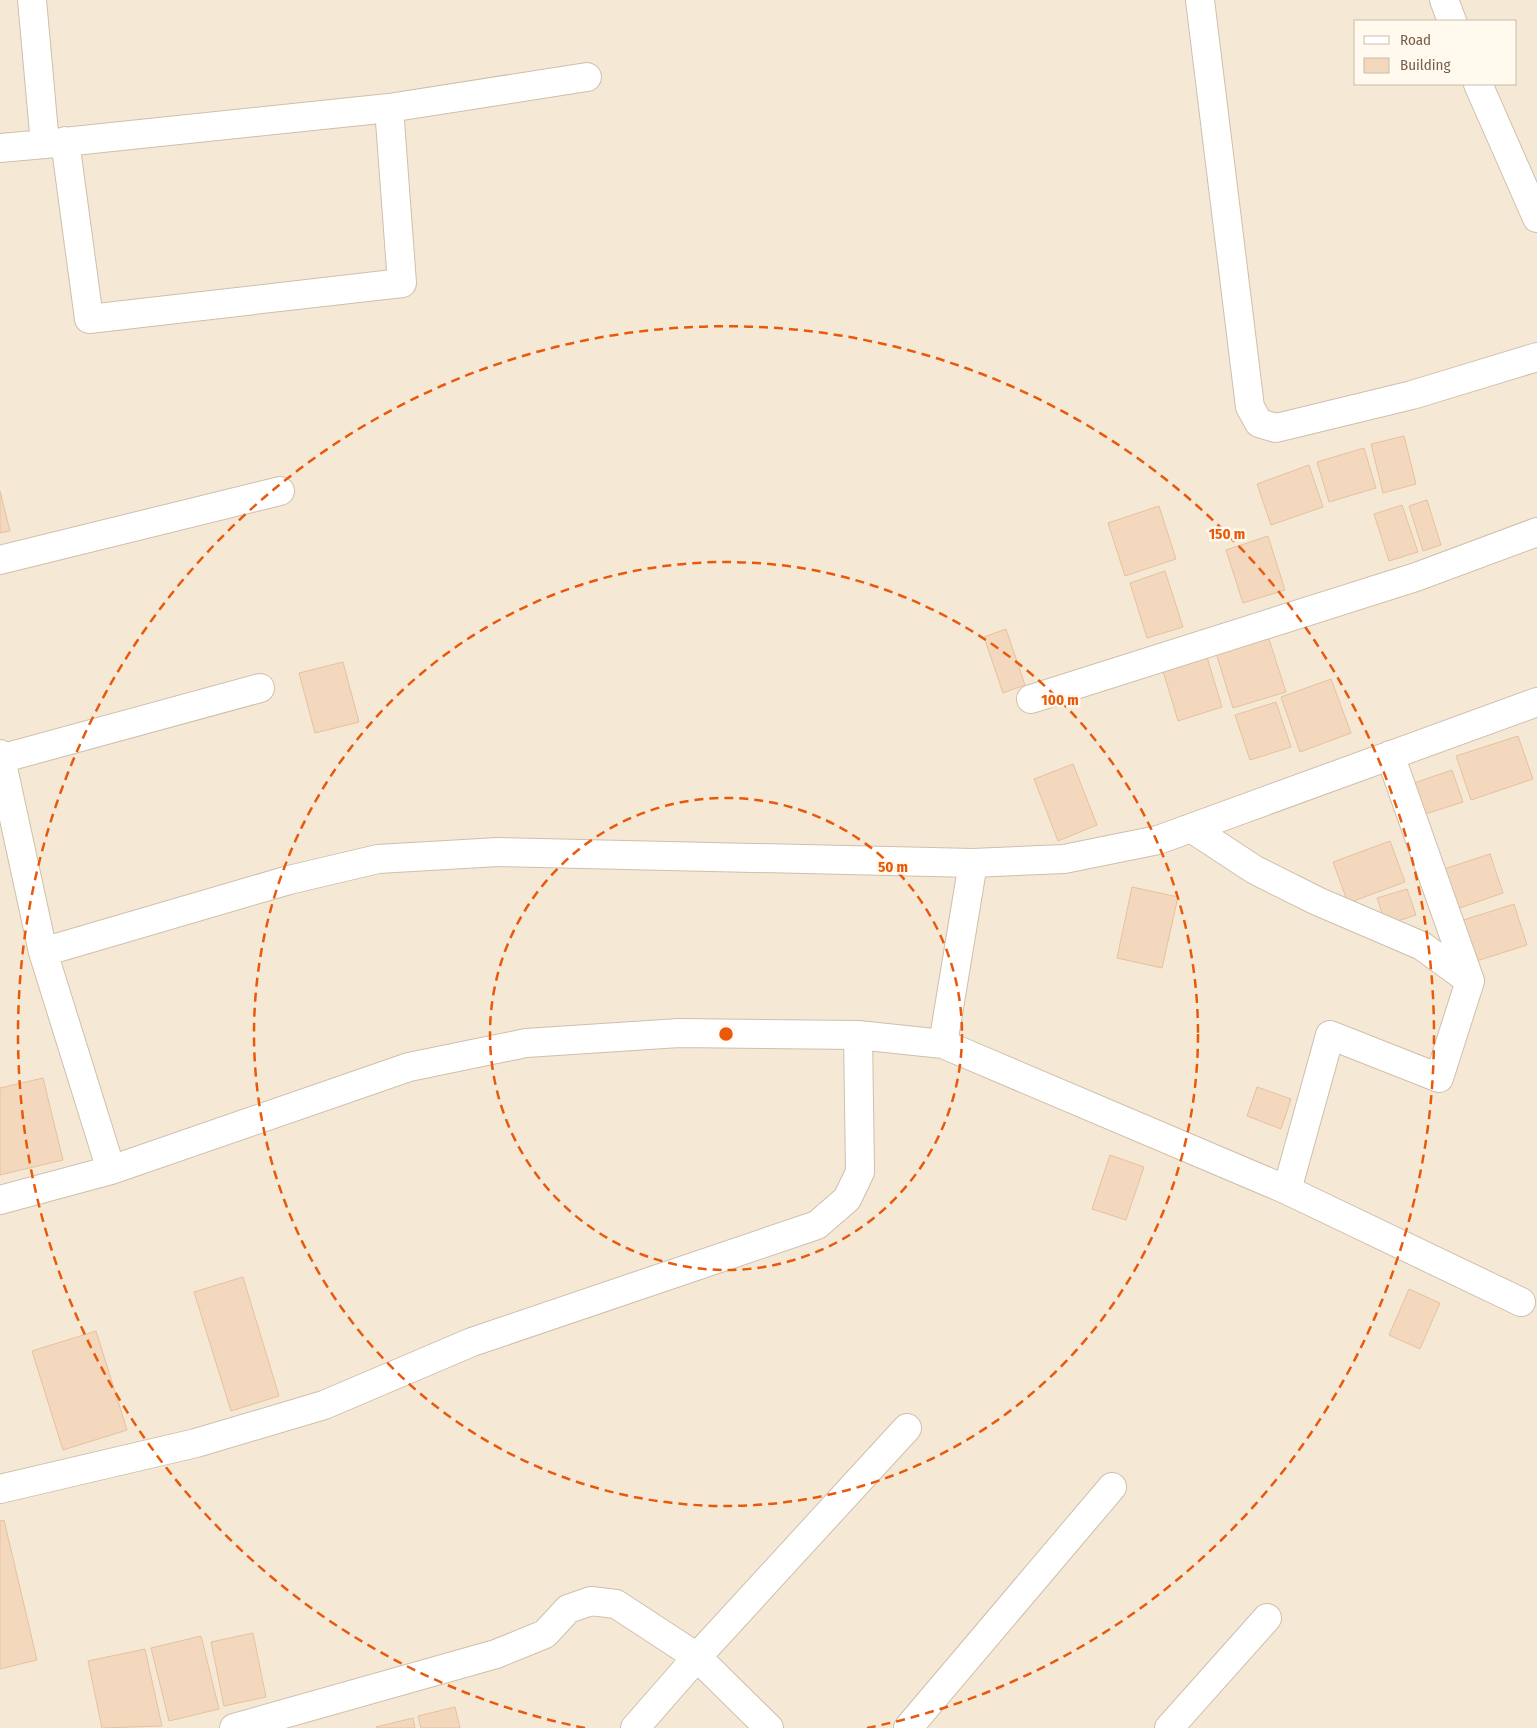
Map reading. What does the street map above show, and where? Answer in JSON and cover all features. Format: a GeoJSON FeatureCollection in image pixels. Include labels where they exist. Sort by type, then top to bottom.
{"type":"FeatureCollection","features":[{"type":"Feature","properties":{"kind":"street"},"geometry":{"type":"LineString","coordinates":[[32,0],[55,143],[89,319],[402,283],[389,108]]}},
{"type":"Feature","properties":{"kind":"street"},"geometry":{"type":"LineString","coordinates":[[1200,0],[1250,407],[1259,423],[1276,428],[1412,395],[1537,357]]}},
{"type":"Feature","properties":{"kind":"street"},"geometry":{"type":"LineString","coordinates":[[1444,0],[1452,20]]}},
{"type":"Feature","properties":{"kind":"street"},"geometry":{"type":"LineString","coordinates":[[0,148],[389,108],[587,77]]}},
{"type":"Feature","properties":{"kind":"street"},"geometry":{"type":"LineString","coordinates":[[1478,85],[1537,218]]}},
{"type":"Feature","properties":{"kind":"street"},"geometry":{"type":"LineString","coordinates":[[0,560],[280,491]]}},
{"type":"Feature","properties":{"kind":"street"},"geometry":{"type":"LineString","coordinates":[[1030,699],[1416,577],[1537,532]]}},
{"type":"Feature","properties":{"kind":"street"},"geometry":{"type":"LineString","coordinates":[[111,1170],[43,952],[0,757],[260,688]]}},
{"type":"Feature","properties":{"kind":"street"},"geometry":{"type":"LineString","coordinates":[[43,952],[289,880],[378,859],[498,852],[973,863],[1064,858],[1158,840],[1537,702]]}},
{"type":"Feature","properties":{"kind":"street"},"geometry":{"type":"LineString","coordinates":[[1286,1190],[1330,1035],[1439,1078],[1470,981],[1390,755]]}},
{"type":"Feature","properties":{"kind":"street"},"geometry":{"type":"LineString","coordinates":[[1190,828],[1255,870],[1317,901],[1422,946],[1470,981]]}},
{"type":"Feature","properties":{"kind":"street"},"geometry":{"type":"LineString","coordinates":[[943,1044],[973,863]]}},
{"type":"Feature","properties":{"kind":"street"},"geometry":{"type":"LineString","coordinates":[[0,1200],[111,1170],[409,1067],[526,1043],[679,1033],[858,1035],[943,1044],[1286,1190],[1521,1302]]}},
{"type":"Feature","properties":{"kind":"street"},"geometry":{"type":"LineString","coordinates":[[0,1489],[196,1443],[324,1405],[472,1342],[817,1225],[847,1199],[860,1172],[858,1035]]}},
{"type":"Feature","properties":{"kind":"street"},"geometry":{"type":"LineString","coordinates":[[635,1728],[697,1657],[907,1428]]}},
{"type":"Feature","properties":{"kind":"street"},"geometry":{"type":"LineString","coordinates":[[908,1728],[1112,1487]]}},
{"type":"Feature","properties":{"kind":"street"},"geometry":{"type":"LineString","coordinates":[[234,1728],[496,1654],[545,1634],[568,1609],[591,1601],[616,1604],[697,1657],[769,1728]]}},
{"type":"Feature","properties":{"kind":"street"},"geometry":{"type":"LineString","coordinates":[[1168,1728],[1267,1618]]}},
{"type":"Feature","properties":{"kind":"shaded area"},"geometry":{"type":"Polygon","coordinates":[[[0,0],[1537,0],[1537,1728],[0,1728],[0,0]]]}},
{"type":"Feature","properties":{"kind":"building"},"geometry":{"type":"Polygon","coordinates":[[[1404,436],[1416,484],[1383,493],[1371,444],[1404,436]]]}},
{"type":"Feature","properties":{"kind":"building"},"geometry":{"type":"Polygon","coordinates":[[[1364,448],[1376,488],[1329,502],[1317,462],[1364,448]]]}},
{"type":"Feature","properties":{"kind":"building"},"geometry":{"type":"Polygon","coordinates":[[[1309,465],[1323,507],[1271,525],[1257,484],[1309,465]]]}},
{"type":"Feature","properties":{"kind":"building"},"geometry":{"type":"Polygon","coordinates":[[[0,491],[10,531],[0,533],[0,491]]]}},
{"type":"Feature","properties":{"kind":"building"},"geometry":{"type":"Polygon","coordinates":[[[1427,500],[1441,545],[1423,551],[1409,506],[1427,500]]]}},
{"type":"Feature","properties":{"kind":"building"},"geometry":{"type":"Polygon","coordinates":[[[1402,505],[1418,552],[1389,561],[1374,514],[1402,505]]]}},
{"type":"Feature","properties":{"kind":"building"},"geometry":{"type":"Polygon","coordinates":[[[1159,506],[1176,559],[1125,576],[1108,523],[1159,506]]]}},
{"type":"Feature","properties":{"kind":"building"},"geometry":{"type":"Polygon","coordinates":[[[1268,536],[1285,590],[1243,603],[1226,550],[1268,536]]]}},
{"type":"Feature","properties":{"kind":"building"},"geometry":{"type":"Polygon","coordinates":[[[1165,571],[1183,627],[1147,638],[1130,583],[1165,571]]]}},
{"type":"Feature","properties":{"kind":"building"},"geometry":{"type":"Polygon","coordinates":[[[1006,629],[1025,685],[1003,693],[984,637],[1006,629]]]}},
{"type":"Feature","properties":{"kind":"building"},"geometry":{"type":"Polygon","coordinates":[[[1268,636],[1286,692],[1233,708],[1216,653],[1268,636]]]}},
{"type":"Feature","properties":{"kind":"building"},"geometry":{"type":"Polygon","coordinates":[[[1207,657],[1222,707],[1178,721],[1163,671],[1207,657]]]}},
{"type":"Feature","properties":{"kind":"building"},"geometry":{"type":"Polygon","coordinates":[[[343,662],[359,722],[315,733],[299,673],[343,662]]]}},
{"type":"Feature","properties":{"kind":"building"},"geometry":{"type":"Polygon","coordinates":[[[1331,679],[1351,733],[1300,752],[1281,697],[1331,679]]]}},
{"type":"Feature","properties":{"kind":"building"},"geometry":{"type":"Polygon","coordinates":[[[1276,702],[1291,747],[1250,760],[1235,715],[1276,702]]]}},
{"type":"Feature","properties":{"kind":"building"},"geometry":{"type":"Polygon","coordinates":[[[1518,736],[1533,779],[1471,800],[1456,756],[1518,736]]]}},
{"type":"Feature","properties":{"kind":"building"},"geometry":{"type":"Polygon","coordinates":[[[1073,764],[1097,825],[1058,841],[1034,779],[1073,764]]]}},
{"type":"Feature","properties":{"kind":"building"},"geometry":{"type":"Polygon","coordinates":[[[1452,770],[1463,802],[1422,815],[1411,784],[1452,770]]]}},
{"type":"Feature","properties":{"kind":"building"},"geometry":{"type":"Polygon","coordinates":[[[1390,841],[1405,882],[1348,903],[1333,862],[1390,841]]]}},
{"type":"Feature","properties":{"kind":"building"},"geometry":{"type":"Polygon","coordinates":[[[1490,854],[1503,893],[1454,910],[1441,870],[1490,854]]]}},
{"type":"Feature","properties":{"kind":"building"},"geometry":{"type":"Polygon","coordinates":[[[1132,887],[1178,897],[1162,968],[1117,958],[1132,887]]]}},
{"type":"Feature","properties":{"kind":"building"},"geometry":{"type":"Polygon","coordinates":[[[1407,889],[1416,915],[1386,925],[1377,898],[1407,889]]]}},
{"type":"Feature","properties":{"kind":"building"},"geometry":{"type":"Polygon","coordinates":[[[1514,904],[1527,945],[1467,964],[1454,923],[1514,904]]]}},
{"type":"Feature","properties":{"kind":"building"},"geometry":{"type":"Polygon","coordinates":[[[43,1078],[63,1160],[0,1175],[0,1088],[43,1078]]]}},
{"type":"Feature","properties":{"kind":"building"},"geometry":{"type":"Polygon","coordinates":[[[1257,1087],[1291,1099],[1281,1129],[1247,1116],[1257,1087]]]}},
{"type":"Feature","properties":{"kind":"building"},"geometry":{"type":"Polygon","coordinates":[[[1110,1155],[1144,1167],[1126,1220],[1092,1209],[1110,1155]]]}},
{"type":"Feature","properties":{"kind":"building"},"geometry":{"type":"Polygon","coordinates":[[[243,1277],[279,1396],[231,1411],[194,1292],[243,1277]]]}},
{"type":"Feature","properties":{"kind":"building"},"geometry":{"type":"Polygon","coordinates":[[[1409,1289],[1440,1303],[1420,1349],[1389,1335],[1409,1289]]]}},
{"type":"Feature","properties":{"kind":"building"},"geometry":{"type":"Polygon","coordinates":[[[96,1331],[127,1430],[63,1450],[32,1351],[96,1331]]]}},
{"type":"Feature","properties":{"kind":"building"},"geometry":{"type":"Polygon","coordinates":[[[4,1520],[37,1660],[0,1669],[0,1521],[4,1520]]]}},
{"type":"Feature","properties":{"kind":"building"},"geometry":{"type":"Polygon","coordinates":[[[253,1633],[266,1697],[224,1706],[211,1642],[253,1633]]]}},
{"type":"Feature","properties":{"kind":"building"},"geometry":{"type":"Polygon","coordinates":[[[201,1636],[219,1709],[169,1721],[151,1648],[201,1636]]]}},
{"type":"Feature","properties":{"kind":"building"},"geometry":{"type":"Polygon","coordinates":[[[145,1649],[162,1726],[102,1728],[88,1661],[145,1649]]]}},
{"type":"Feature","properties":{"kind":"building"},"geometry":{"type":"Polygon","coordinates":[[[455,1707],[460,1728],[421,1728],[418,1716],[455,1707]]]}},
{"type":"Feature","properties":{"kind":"building"},"geometry":{"type":"Polygon","coordinates":[[[413,1718],[415,1728],[376,1727],[413,1718]]]}}]}
